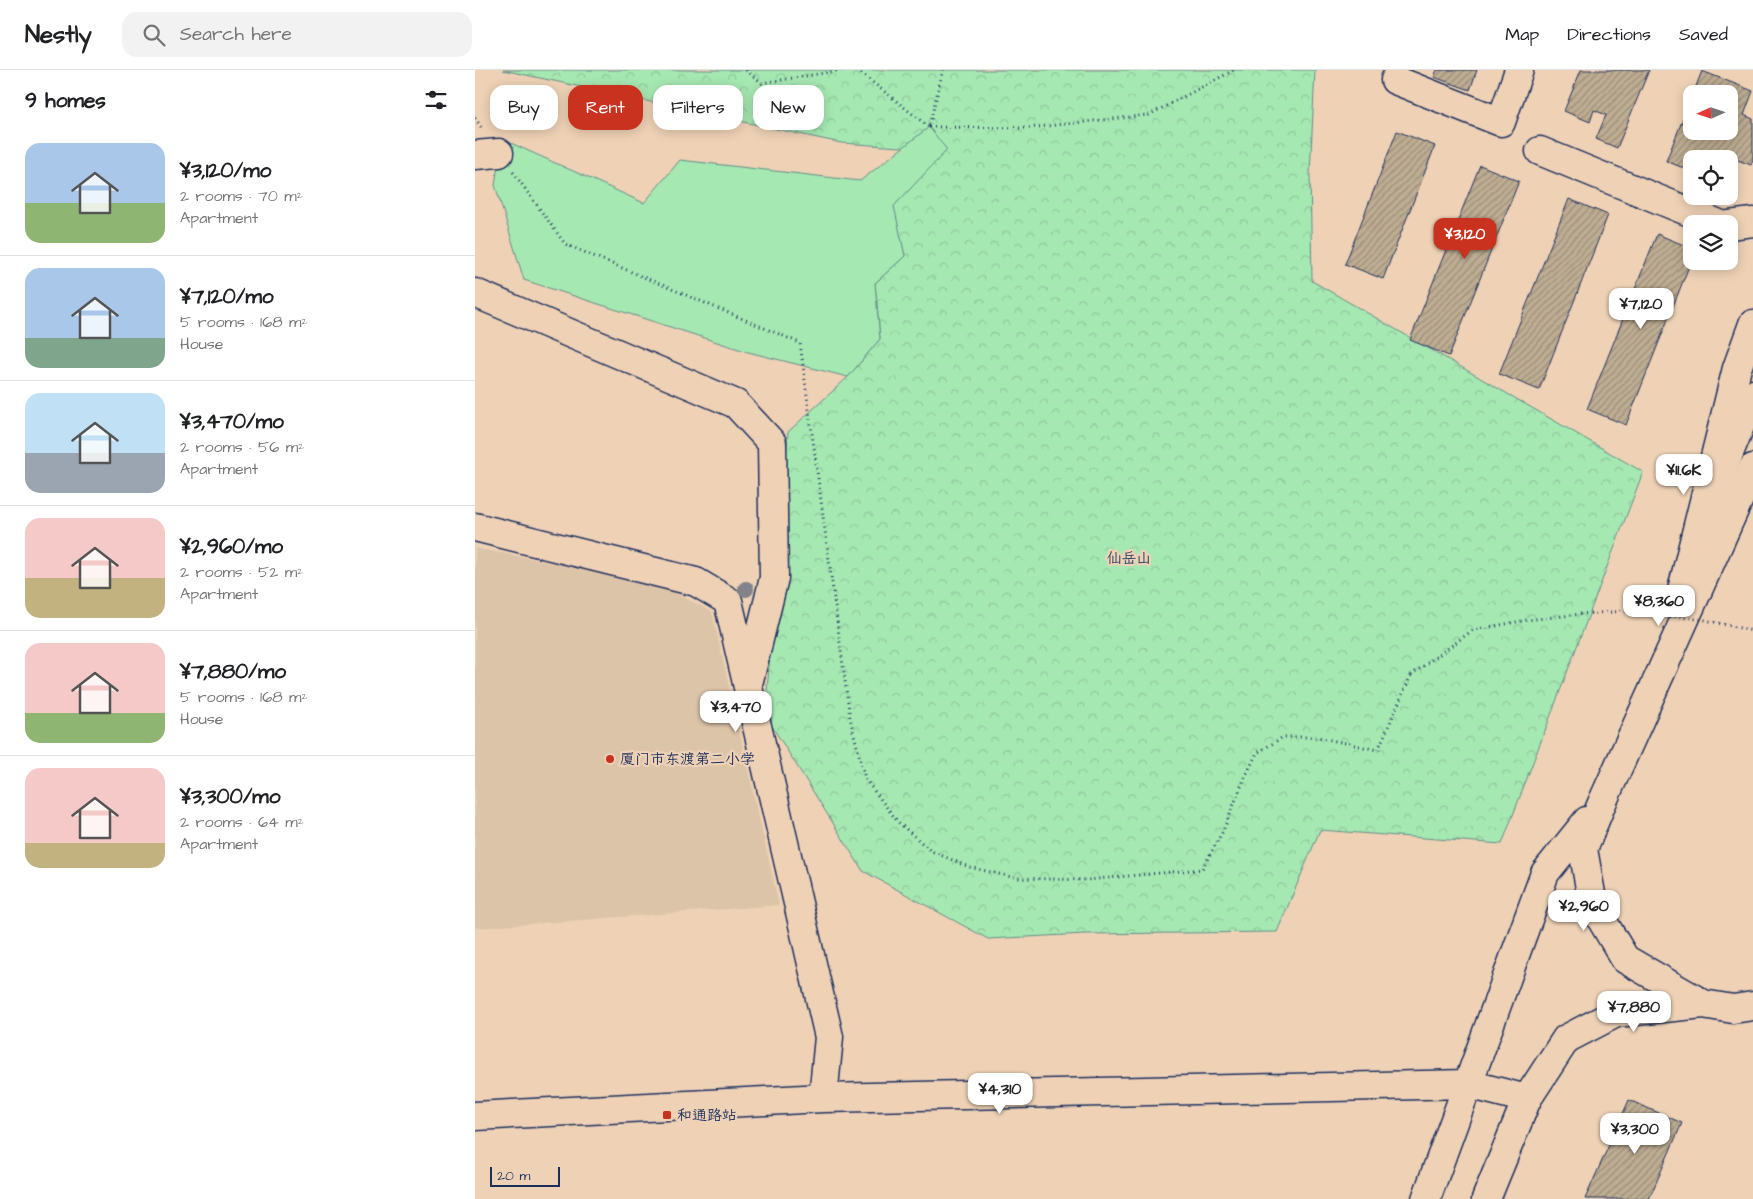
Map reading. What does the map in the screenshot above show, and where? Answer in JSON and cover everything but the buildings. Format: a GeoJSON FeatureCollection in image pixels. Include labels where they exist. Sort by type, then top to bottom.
{"type":"FeatureCollection","features":[{"type":"Feature","properties":{"kind":"main road"},"geometry":{"type":"LineString","coordinates":[[1395,80],[1501,122],[1519,70]]}},
{"type":"Feature","properties":{"kind":"main road"},"geometry":{"type":"LineString","coordinates":[[1540,151],[1697,215]]}},
{"type":"Feature","properties":{"kind":"main road"},"geometry":{"type":"LineString","coordinates":[[1738,224],[1753,222]]}},
{"type":"Feature","properties":{"kind":"main road"},"geometry":{"type":"LineString","coordinates":[[475,293],[736,404],[772,443],[774,578],[747,686]]}},
{"type":"Feature","properties":{"kind":"main road"},"geometry":{"type":"LineString","coordinates":[[1658,682],[1699,527],[1737,368],[1753,324]]}},
{"type":"Feature","properties":{"kind":"main road"},"geometry":{"type":"LineString","coordinates":[[1699,527],[1753,394]]}},
{"type":"Feature","properties":{"kind":"main road"},"geometry":{"type":"LineString","coordinates":[[1703,1004],[1625,959],[1593,905],[1583,849],[1753,468]]}},
{"type":"Feature","properties":{"kind":"main road"},"geometry":{"type":"LineString","coordinates":[[475,527],[696,582],[728,601],[829,1037],[823,1098]]}},
{"type":"Feature","properties":{"kind":"main road"},"geometry":{"type":"LineString","coordinates":[[1426,1199],[1545,873],[1602,803]]}},
{"type":"Feature","properties":{"kind":"main road"},"geometry":{"type":"LineString","coordinates":[[1486,1199],[1527,1099],[1566,1039],[1616,1013],[1703,1004],[1733,1009],[1753,1006]]}},
{"type":"Feature","properties":{"kind":"main road"},"geometry":{"type":"LineString","coordinates":[[475,1116],[823,1098],[1468,1084],[1527,1099]]}},
{"type":"Feature","properties":{"kind":"path"},"geometry":{"type":"LineString","coordinates":[[746,70],[762,83],[843,70]]}},
{"type":"Feature","properties":{"kind":"path"},"geometry":{"type":"LineString","coordinates":[[857,70],[929,127],[1028,128],[1149,115],[1234,70]]}},
{"type":"Feature","properties":{"kind":"path"},"geometry":{"type":"LineString","coordinates":[[929,127],[943,70]]}},
{"type":"Feature","properties":{"kind":"path"},"geometry":{"type":"LineString","coordinates":[[475,118],[487,154],[565,244],[800,343],[850,718],[865,779],[898,822],[931,851],[969,867],[1016,878],[1087,880],[1202,869],[1223,831],[1257,753],[1283,737],[1317,737],[1378,750],[1411,674],[1473,630],[1527,620],[1629,611],[1705,620],[1753,631]]}},
{"type":"Feature","properties":{"kind":"shaded area","name":"厦门市东渡第二小学"},"geometry":{"type":"Polygon","coordinates":[[[475,548],[613,574],[674,592],[712,612],[779,905],[475,928],[475,548]]]}},
{"type":"Feature","properties":{"kind":"green space","name":"仙岳山"},"geometry":{"type":"Polygon","coordinates":[[[503,70],[1315,70],[1310,174],[1312,281],[1643,472],[1502,844],[1320,830],[1277,932],[1085,934],[988,939],[863,871],[765,715],[788,432],[848,377],[880,339],[875,283],[905,256],[893,206],[946,150],[841,143],[781,130],[824,130],[824,85],[753,85],[753,124],[743,122],[743,85],[653,85],[653,102],[643,100],[643,85],[572,85],[503,70]]]}},
{"type":"Feature","properties":{"kind":"green space"},"geometry":{"type":"Polygon","coordinates":[[[929,127],[947,150],[894,206],[905,256],[875,283],[880,339],[848,377],[748,352],[524,280],[495,185],[502,139],[644,203],[680,160],[860,181],[929,127]]]}},
{"type":"Feature","properties":{"kind":"place","name":"厦门市东渡第二小学"},"geometry":{"type":"Point","coordinates":[610,759]}},
{"type":"Feature","properties":{"kind":"place","name":"和通路站"},"geometry":{"type":"Point","coordinates":[667,1115]}}]}
